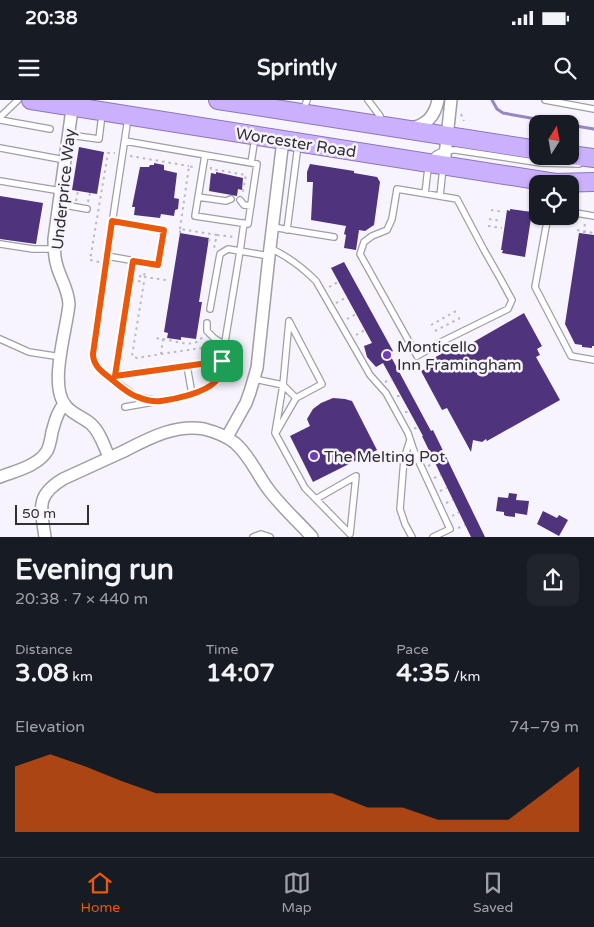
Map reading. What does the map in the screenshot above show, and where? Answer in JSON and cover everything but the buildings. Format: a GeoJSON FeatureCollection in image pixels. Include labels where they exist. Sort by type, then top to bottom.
{"type":"FeatureCollection","features":[{"type":"Feature","properties":{"kind":"highway","name":"Worcester Road"},"geometry":{"type":"LineString","coordinates":[[31,100],[77,102],[102,111],[129,116],[291,141],[442,154],[529,150]]}},
{"type":"Feature","properties":{"kind":"highway","name":"Worcester Road"},"geometry":{"type":"LineString","coordinates":[[218,100],[305,107],[381,126],[401,129],[442,154],[529,176]]}},
{"type":"Feature","properties":{"kind":"highway"},"geometry":{"type":"LineString","coordinates":[[579,156],[594,158]]}},
{"type":"Feature","properties":{"kind":"highway"},"geometry":{"type":"LineString","coordinates":[[579,183],[594,182]]}},
{"type":"Feature","properties":{"kind":"highway","name":"Worcester Road"},"geometry":{"type":"LineString","coordinates":[[579,187],[594,189]]}},
{"type":"Feature","properties":{"kind":"street"},"geometry":{"type":"LineString","coordinates":[[401,129],[418,126],[428,120],[434,112],[438,100]]}},
{"type":"Feature","properties":{"kind":"street"},"geometry":{"type":"LineString","coordinates":[[442,154],[451,100]]}},
{"type":"Feature","properties":{"kind":"street","name":"Underprice Way"},"geometry":{"type":"LineString","coordinates":[[64,404],[58,391],[58,382],[60,357],[69,304],[68,295],[57,266],[54,239],[68,135],[77,102]]}},
{"type":"Feature","properties":{"kind":"street"},"geometry":{"type":"LineString","coordinates":[[227,437],[241,414],[254,379],[259,354],[272,227],[291,141]]}},
{"type":"Feature","properties":{"kind":"street"},"geometry":{"type":"LineString","coordinates":[[0,477],[26,467],[42,457],[47,451],[57,415],[64,404],[96,429],[109,457]]}},
{"type":"Feature","properties":{"kind":"street"},"geometry":{"type":"LineString","coordinates":[[45,537],[41,509],[42,501],[50,489],[63,479],[109,457],[159,434],[179,428],[200,429],[219,433],[236,444],[274,496],[312,537]]}},
{"type":"Feature","properties":{"kind":"lane"},"geometry":{"type":"LineString","coordinates":[[0,119],[18,100]]}},
{"type":"Feature","properties":{"kind":"lane"},"geometry":{"type":"LineString","coordinates":[[368,100],[380,116],[381,126]]}},
{"type":"Feature","properties":{"kind":"lane"},"geometry":{"type":"LineString","coordinates":[[545,100],[581,103],[594,109]]}},
{"type":"Feature","properties":{"kind":"lane"},"geometry":{"type":"LineString","coordinates":[[68,135],[99,139],[102,111]]}},
{"type":"Feature","properties":{"kind":"lane"},"geometry":{"type":"LineString","coordinates":[[129,116],[93,358],[100,370],[114,378],[137,397],[159,401]]}},
{"type":"Feature","properties":{"kind":"lane"},"geometry":{"type":"LineString","coordinates":[[0,119],[50,128]]}},
{"type":"Feature","properties":{"kind":"lane"},"geometry":{"type":"LineString","coordinates":[[251,163],[255,136]]}},
{"type":"Feature","properties":{"kind":"lane"},"geometry":{"type":"LineString","coordinates":[[125,141],[257,164],[243,203],[248,224],[196,216],[205,155]]}},
{"type":"Feature","properties":{"kind":"lane"},"geometry":{"type":"LineString","coordinates":[[287,230],[291,141]]}},
{"type":"Feature","properties":{"kind":"lane"},"geometry":{"type":"LineString","coordinates":[[0,148],[65,160]]}},
{"type":"Feature","properties":{"kind":"lane"},"geometry":{"type":"LineString","coordinates":[[442,154],[462,151],[548,164],[594,164]]}},
{"type":"Feature","properties":{"kind":"lane"},"geometry":{"type":"LineString","coordinates":[[425,193],[442,154]]}},
{"type":"Feature","properties":{"kind":"lane"},"geometry":{"type":"LineString","coordinates":[[440,196],[442,154]]}},
{"type":"Feature","properties":{"kind":"lane"},"geometry":{"type":"LineString","coordinates":[[0,181],[61,191]]}},
{"type":"Feature","properties":{"kind":"lane"},"geometry":{"type":"LineString","coordinates":[[397,188],[425,193],[457,199],[512,300],[508,309],[417,356],[360,254],[364,242],[372,236],[387,230],[392,219],[397,188]]}},
{"type":"Feature","properties":{"kind":"lane"},"geometry":{"type":"LineString","coordinates":[[198,196],[229,202]]}},
{"type":"Feature","properties":{"kind":"lane"},"geometry":{"type":"LineString","coordinates":[[59,204],[87,209]]}},
{"type":"Feature","properties":{"kind":"lane"},"geometry":{"type":"LineString","coordinates":[[579,213],[594,216]]}},
{"type":"Feature","properties":{"kind":"lane"},"geometry":{"type":"LineString","coordinates":[[107,256],[158,265],[164,230],[112,221]]}},
{"type":"Feature","properties":{"kind":"lane"},"geometry":{"type":"LineString","coordinates":[[126,407],[192,394],[205,390],[216,382],[220,372],[225,345],[244,223]]}},
{"type":"Feature","properties":{"kind":"lane"},"geometry":{"type":"LineString","coordinates":[[546,225],[535,287],[571,356],[594,360]]}},
{"type":"Feature","properties":{"kind":"lane"},"geometry":{"type":"LineString","coordinates":[[272,227],[334,237]]}},
{"type":"Feature","properties":{"kind":"lane"},"geometry":{"type":"LineString","coordinates":[[0,244],[33,249],[54,249]]}},
{"type":"Feature","properties":{"kind":"lane"},"geometry":{"type":"LineString","coordinates":[[210,309],[220,254],[228,249],[269,252],[288,258],[316,281],[370,375],[386,393],[408,433],[416,457],[450,529],[433,537]]}},
{"type":"Feature","properties":{"kind":"lane"},"geometry":{"type":"LineString","coordinates":[[114,378],[133,261]]}},
{"type":"Feature","properties":{"kind":"lane"},"geometry":{"type":"LineString","coordinates":[[275,433],[296,398],[322,384],[288,321],[283,385],[275,433],[305,488],[350,534],[356,476],[316,499]]}},
{"type":"Feature","properties":{"kind":"lane"},"geometry":{"type":"LineString","coordinates":[[208,322],[207,331],[225,345]]}},
{"type":"Feature","properties":{"kind":"lane"},"geometry":{"type":"LineString","coordinates":[[0,339],[29,352],[60,357]]}},
{"type":"Feature","properties":{"kind":"lane"},"geometry":{"type":"LineString","coordinates":[[114,378],[222,361]]}},
{"type":"Feature","properties":{"kind":"lane"},"geometry":{"type":"LineString","coordinates":[[187,366],[192,394]]}},
{"type":"Feature","properties":{"kind":"lane"},"geometry":{"type":"LineString","coordinates":[[254,379],[283,385],[296,398]]}},
{"type":"Feature","properties":{"kind":"lane"},"geometry":{"type":"LineString","coordinates":[[410,440],[404,460],[400,509],[412,537]]}},
{"type":"Feature","properties":{"kind":"lane"},"geometry":{"type":"LineString","coordinates":[[253,537],[261,534],[270,537]]}},
{"type":"Feature","properties":{"kind":"path"},"geometry":{"type":"LineString","coordinates":[[100,262],[90,260],[108,153],[116,154],[117,146]]}},
{"type":"Feature","properties":{"kind":"path"},"geometry":{"type":"LineString","coordinates":[[128,156],[197,168]]}},
{"type":"Feature","properties":{"kind":"path"},"geometry":{"type":"LineString","coordinates":[[210,164],[212,164],[211,168],[246,175],[243,191],[240,191],[243,203]]}},
{"type":"Feature","properties":{"kind":"path"},"geometry":{"type":"LineString","coordinates":[[180,233],[189,166]]}},
{"type":"Feature","properties":{"kind":"path"},"geometry":{"type":"LineString","coordinates":[[491,210],[504,212]]}},
{"type":"Feature","properties":{"kind":"path"},"geometry":{"type":"LineString","coordinates":[[584,232],[587,214]]}},
{"type":"Feature","properties":{"kind":"path"},"geometry":{"type":"LineString","coordinates":[[489,219],[502,221]]}},
{"type":"Feature","properties":{"kind":"path"},"geometry":{"type":"LineString","coordinates":[[488,226],[502,228]]}},
{"type":"Feature","properties":{"kind":"path"},"geometry":{"type":"LineString","coordinates":[[180,229],[236,238]]}},
{"type":"Feature","properties":{"kind":"path"},"geometry":{"type":"LineString","coordinates":[[577,230],[594,233]]}},
{"type":"Feature","properties":{"kind":"path"},"geometry":{"type":"LineString","coordinates":[[214,248],[217,235]]}},
{"type":"Feature","properties":{"kind":"path"},"geometry":{"type":"LineString","coordinates":[[208,240],[216,241]]}},
{"type":"Feature","properties":{"kind":"path"},"geometry":{"type":"LineString","coordinates":[[138,268],[145,269],[144,277]]}},
{"type":"Feature","properties":{"kind":"path"},"geometry":{"type":"LineString","coordinates":[[166,280],[138,276],[137,281],[144,282],[132,356],[137,358],[212,346]]}},
{"type":"Feature","properties":{"kind":"path"},"geometry":{"type":"LineString","coordinates":[[322,290],[338,282]]}},
{"type":"Feature","properties":{"kind":"path"},"geometry":{"type":"LineString","coordinates":[[331,306],[347,297]]}},
{"type":"Feature","properties":{"kind":"path"},"geometry":{"type":"LineString","coordinates":[[431,325],[456,312]]}},
{"type":"Feature","properties":{"kind":"path"},"geometry":{"type":"LineString","coordinates":[[340,322],[356,314]]}},
{"type":"Feature","properties":{"kind":"path"},"geometry":{"type":"LineString","coordinates":[[435,331],[460,318]]}},
{"type":"Feature","properties":{"kind":"path"},"geometry":{"type":"LineString","coordinates":[[350,338],[365,330]]}},
{"type":"Feature","properties":{"kind":"path"},"geometry":{"type":"LineString","coordinates":[[155,338],[195,343],[201,340],[202,335],[208,347]]}},
{"type":"Feature","properties":{"kind":"path"},"geometry":{"type":"LineString","coordinates":[[161,354],[163,339]]}},
{"type":"Feature","properties":{"kind":"waterway"},"geometry":{"type":"LineString","coordinates":[[492,100],[497,109],[503,113],[529,118]]}},
{"type":"Feature","properties":{"kind":"waterway"},"geometry":{"type":"LineString","coordinates":[[579,126],[594,129]]}},
{"type":"Feature","properties":{"kind":"place","name":"Monticello Inn Framingham"},"geometry":{"type":"Point","coordinates":[387,355]}},
{"type":"Feature","properties":{"kind":"place","name":"The Melting Pot"},"geometry":{"type":"Point","coordinates":[314,456]}},
{"type":"Feature","properties":{"kind":"route"},"geometry":{"type":"LineString","coordinates":[[112,221],[164,230],[158,265],[133,261],[115,376],[222,361],[216,382],[205,390],[159,401],[137,397],[112,380],[95,364],[93,354],[112,221]]}}]}
